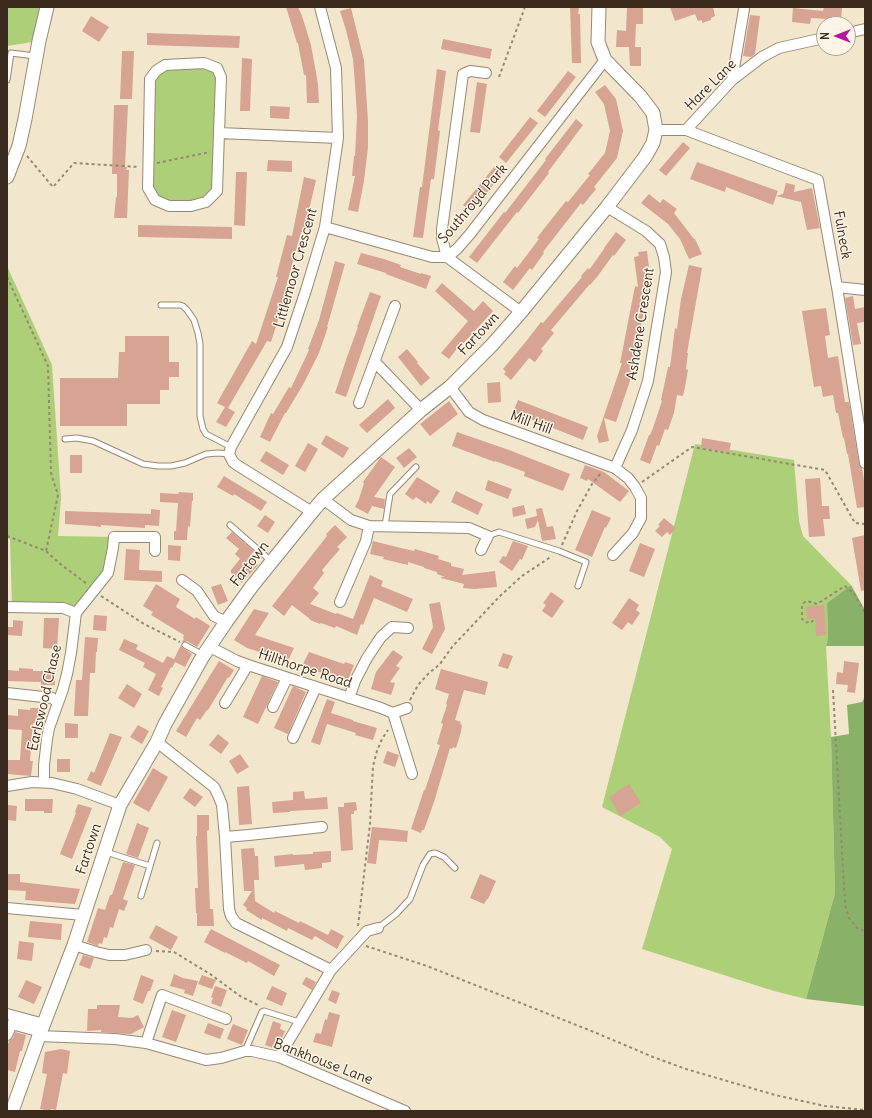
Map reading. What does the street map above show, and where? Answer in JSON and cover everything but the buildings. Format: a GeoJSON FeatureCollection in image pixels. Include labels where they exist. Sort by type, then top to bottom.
{"type":"FeatureCollection","features":[{"type":"Feature","properties":{"kind":"street"},"geometry":{"type":"LineString","coordinates":[[7,177],[20,146],[36,56],[47,7]]}},
{"type":"Feature","properties":{"kind":"street","name":"Littlemoor Crescent"},"geometry":{"type":"LineString","coordinates":[[230,451],[287,347],[325,227],[338,138],[336,68],[320,7]]}},
{"type":"Feature","properties":{"kind":"street"},"geometry":{"type":"LineString","coordinates":[[599,7],[598,42],[605,60],[641,97],[653,113],[656,130]]}},
{"type":"Feature","properties":{"kind":"street"},"geometry":{"type":"LineString","coordinates":[[732,80],[744,9]]}},
{"type":"Feature","properties":{"kind":"street","name":"Hare Lane"},"geometry":{"type":"LineString","coordinates":[[686,130],[732,80],[762,57],[779,48],[816,40]]}},
{"type":"Feature","properties":{"kind":"street","name":"Southroyd Park"},"geometry":{"type":"LineString","coordinates":[[486,73],[470,71],[463,74],[442,229],[442,238],[447,257],[457,249],[470,234],[605,60]]}},
{"type":"Feature","properties":{"kind":"street"},"geometry":{"type":"LineString","coordinates":[[204,63],[217,68],[221,78],[219,133],[217,191],[206,202],[191,206],[168,206],[155,200],[148,188],[148,165],[150,79],[156,71],[165,65],[204,63]]}},
{"type":"Feature","properties":{"kind":"street","name":"Fulneck"},"geometry":{"type":"LineString","coordinates":[[656,130],[686,130],[818,180],[837,287],[865,463]]}},
{"type":"Feature","properties":{"kind":"street","name":"Fartown"},"geometry":{"type":"LineString","coordinates":[[12,1111],[74,945],[120,806],[207,651],[226,622],[271,561],[323,499],[421,410],[450,387],[492,345],[521,312],[645,157],[653,143],[656,130]]}},
{"type":"Feature","properties":{"kind":"street"},"geometry":{"type":"LineString","coordinates":[[219,133],[338,138]]}},
{"type":"Feature","properties":{"kind":"street","name":"Ashdene Crescent"},"geometry":{"type":"LineString","coordinates":[[607,206],[646,231],[660,244],[666,272],[648,381],[632,430],[611,467]]}},
{"type":"Feature","properties":{"kind":"street"},"geometry":{"type":"LineString","coordinates":[[325,227],[432,257],[447,257],[521,312]]}},
{"type":"Feature","properties":{"kind":"street"},"geometry":{"type":"LineString","coordinates":[[837,287],[865,290]]}},
{"type":"Feature","properties":{"kind":"street"},"geometry":{"type":"LineString","coordinates":[[359,403],[395,306]]}},
{"type":"Feature","properties":{"kind":"street"},"geometry":{"type":"LineString","coordinates":[[374,362],[421,410]]}},
{"type":"Feature","properties":{"kind":"street","name":"Mill Hill"},"geometry":{"type":"LineString","coordinates":[[450,387],[469,412],[483,420],[611,467],[628,478],[635,487]]}},
{"type":"Feature","properties":{"kind":"street"},"geometry":{"type":"LineString","coordinates":[[230,451],[233,462],[237,465],[312,512]]}},
{"type":"Feature","properties":{"kind":"street"},"geometry":{"type":"LineString","coordinates":[[613,555],[619,542],[633,533],[641,518],[641,498],[635,487]]}},
{"type":"Feature","properties":{"kind":"street"},"geometry":{"type":"LineString","coordinates":[[323,499],[351,520],[369,526],[469,528],[488,536],[481,550]]}},
{"type":"Feature","properties":{"kind":"street"},"geometry":{"type":"LineString","coordinates":[[340,602],[366,541],[369,526]]}},
{"type":"Feature","properties":{"kind":"street"},"geometry":{"type":"LineString","coordinates":[[103,536],[155,537],[155,551]]}},
{"type":"Feature","properties":{"kind":"street"},"geometry":{"type":"LineString","coordinates":[[7,607],[63,608],[76,613],[108,573],[114,536]]}},
{"type":"Feature","properties":{"kind":"street"},"geometry":{"type":"LineString","coordinates":[[182,580],[197,591],[214,616],[226,622]]}},
{"type":"Feature","properties":{"kind":"street","name":"Earlswood Chase"},"geometry":{"type":"LineString","coordinates":[[44,782],[44,765],[49,728],[67,674],[76,613]]}},
{"type":"Feature","properties":{"kind":"street"},"geometry":{"type":"LineString","coordinates":[[349,698],[355,681],[367,658],[381,637],[392,627],[408,628]]}},
{"type":"Feature","properties":{"kind":"street","name":"Hillthorpe Road"},"geometry":{"type":"LineString","coordinates":[[207,651],[381,708],[394,717]]}},
{"type":"Feature","properties":{"kind":"street"},"geometry":{"type":"LineString","coordinates":[[225,703],[248,664]]}},
{"type":"Feature","properties":{"kind":"street"},"geometry":{"type":"LineString","coordinates":[[273,707],[287,678]]}},
{"type":"Feature","properties":{"kind":"street"},"geometry":{"type":"LineString","coordinates":[[293,738],[316,687]]}},
{"type":"Feature","properties":{"kind":"street"},"geometry":{"type":"LineString","coordinates":[[7,693],[52,698],[58,702]]}},
{"type":"Feature","properties":{"kind":"street"},"geometry":{"type":"LineString","coordinates":[[407,708],[394,717],[412,774]]}},
{"type":"Feature","properties":{"kind":"street"},"geometry":{"type":"LineString","coordinates":[[157,742],[214,787],[222,805],[229,909],[231,916],[236,923],[331,970]]}},
{"type":"Feature","properties":{"kind":"street"},"geometry":{"type":"LineString","coordinates":[[7,786],[32,782],[64,785],[120,806]]}},
{"type":"Feature","properties":{"kind":"street"},"geometry":{"type":"LineString","coordinates":[[225,837],[322,827]]}},
{"type":"Feature","properties":{"kind":"street"},"geometry":{"type":"LineString","coordinates":[[7,908],[83,915]]}},
{"type":"Feature","properties":{"kind":"street"},"geometry":{"type":"LineString","coordinates":[[278,1057],[331,970],[367,931],[378,928]]}},
{"type":"Feature","properties":{"kind":"street"},"geometry":{"type":"LineString","coordinates":[[74,945],[109,955],[125,955],[146,950]]}},
{"type":"Feature","properties":{"kind":"street"},"geometry":{"type":"LineString","coordinates":[[146,1044],[162,995],[226,1019]]}},
{"type":"Feature","properties":{"kind":"street"},"geometry":{"type":"LineString","coordinates":[[7,1014],[41,1031]]}},
{"type":"Feature","properties":{"kind":"street"},"geometry":{"type":"LineString","coordinates":[[7,1035],[12,1024],[41,1031]]}},
{"type":"Feature","properties":{"kind":"street","name":"Bankhouse Lane"},"geometry":{"type":"LineString","coordinates":[[41,1031],[146,1044],[206,1060],[252,1051],[278,1057],[405,1111]]}},
{"type":"Feature","properties":{"kind":"lane"},"geometry":{"type":"LineString","coordinates":[[7,80],[11,53],[36,56]]}},
{"type":"Feature","properties":{"kind":"lane"},"geometry":{"type":"LineString","coordinates":[[161,305],[183,306],[194,320],[200,344],[200,416],[203,429],[206,434],[230,451]]}},
{"type":"Feature","properties":{"kind":"lane"},"geometry":{"type":"LineString","coordinates":[[65,439],[77,438],[94,441],[143,464],[158,466],[171,466],[185,463],[206,454],[230,451]]}},
{"type":"Feature","properties":{"kind":"lane"},"geometry":{"type":"LineString","coordinates":[[385,526],[390,494],[416,467]]}},
{"type":"Feature","properties":{"kind":"lane"},"geometry":{"type":"LineString","coordinates":[[230,525],[271,561]]}},
{"type":"Feature","properties":{"kind":"lane"},"geometry":{"type":"LineString","coordinates":[[488,536],[499,532],[586,562],[578,586]]}},
{"type":"Feature","properties":{"kind":"lane"},"geometry":{"type":"LineString","coordinates":[[185,645],[207,651]]}},
{"type":"Feature","properties":{"kind":"lane"},"geometry":{"type":"LineString","coordinates":[[140,896],[157,843]]}},
{"type":"Feature","properties":{"kind":"lane"},"geometry":{"type":"LineString","coordinates":[[105,851],[150,866]]}},
{"type":"Feature","properties":{"kind":"lane"},"geometry":{"type":"LineString","coordinates":[[378,928],[396,914],[410,900],[423,865],[430,854],[435,853],[444,858],[455,868]]}},
{"type":"Feature","properties":{"kind":"lane"},"geometry":{"type":"LineString","coordinates":[[245,1052],[262,1012],[264,1011],[300,1022]]}},
{"type":"Feature","properties":{"kind":"path"},"geometry":{"type":"LineString","coordinates":[[499,77],[525,7]]}},
{"type":"Feature","properties":{"kind":"path"},"geometry":{"type":"LineString","coordinates":[[20,146],[53,187],[74,163],[139,167],[218,150]]}},
{"type":"Feature","properties":{"kind":"path"},"geometry":{"type":"LineString","coordinates":[[7,277],[48,366],[51,473],[58,494],[46,550]]}},
{"type":"Feature","properties":{"kind":"path"},"geometry":{"type":"LineString","coordinates":[[635,487],[692,447],[825,470],[855,523],[865,524]]}},
{"type":"Feature","properties":{"kind":"path"},"geometry":{"type":"LineString","coordinates":[[407,708],[418,685],[440,664],[452,647],[500,596],[522,576],[559,552],[577,511],[592,484],[611,467]]}},
{"type":"Feature","properties":{"kind":"path"},"geometry":{"type":"LineString","coordinates":[[813,620],[811,623],[805,622],[802,619],[802,605],[806,601],[817,604],[845,586],[854,594],[865,613]]}},
{"type":"Feature","properties":{"kind":"path"},"geometry":{"type":"LineString","coordinates":[[832,690],[845,904],[849,918],[857,928],[865,931]]}},
{"type":"Feature","properties":{"kind":"path"},"geometry":{"type":"LineString","coordinates":[[394,717],[382,739],[373,766],[370,824],[356,943],[434,969],[686,1069],[775,1095],[825,1106],[865,1110]]}},
{"type":"Feature","properties":{"kind":"path"},"geometry":{"type":"LineString","coordinates":[[146,950],[174,952],[210,974],[240,996],[261,1006],[264,1011]]}},
{"type":"Feature","properties":{"kind":"green space"},"geometry":{"type":"Polygon","coordinates":[[[7,7],[47,7],[39,41],[7,46],[7,7]]]}},
{"type":"Feature","properties":{"kind":"green space"},"geometry":{"type":"Polygon","coordinates":[[[165,65],[217,68],[217,191],[206,202],[169,206],[148,188],[150,79],[165,65]]]}},
{"type":"Feature","properties":{"kind":"green space"},"geometry":{"type":"Polygon","coordinates":[[[7,266],[52,365],[61,498],[58,536],[114,537],[108,573],[76,613],[12,607],[10,539],[7,538],[7,266]]]}},
{"type":"Feature","properties":{"kind":"green space"},"geometry":{"type":"Polygon","coordinates":[[[695,444],[794,460],[799,521],[803,536],[851,585],[827,603],[828,638],[826,646],[831,737],[835,893],[806,999],[774,991],[642,949],[672,849],[660,837],[602,807],[695,444]]]}},
{"type":"Feature","properties":{"kind":"green space"},"geometry":{"type":"Polygon","coordinates":[[[851,585],[865,610],[865,646],[826,646],[828,638],[827,603],[851,585]]]}},
{"type":"Feature","properties":{"kind":"green space"},"geometry":{"type":"Polygon","coordinates":[[[865,696],[865,1038],[864,1006],[806,999],[835,893],[831,737],[849,734],[847,705],[862,702],[865,696]]]}}]}
